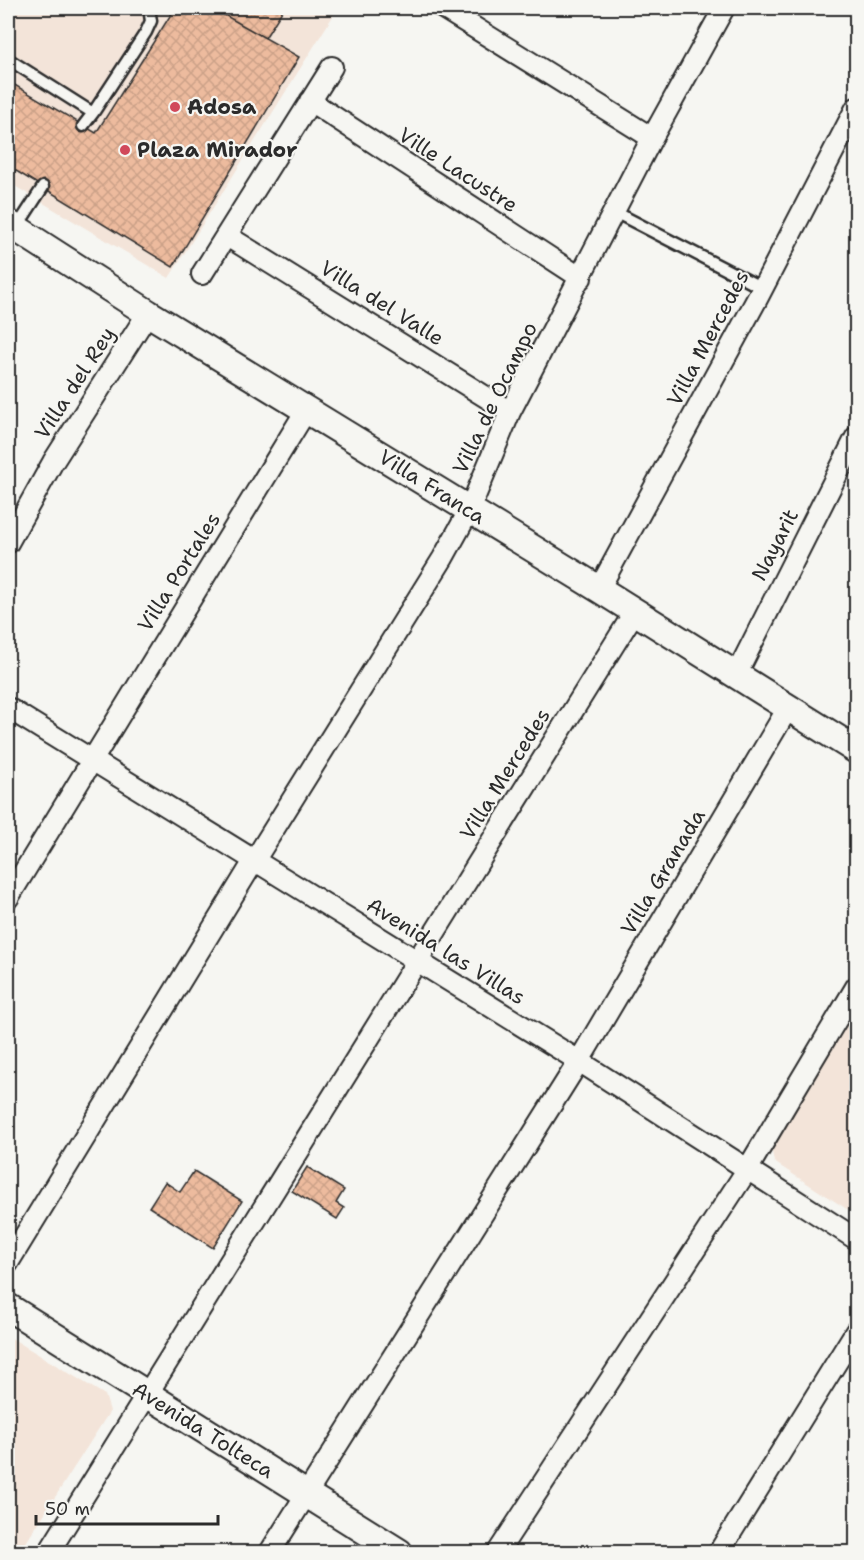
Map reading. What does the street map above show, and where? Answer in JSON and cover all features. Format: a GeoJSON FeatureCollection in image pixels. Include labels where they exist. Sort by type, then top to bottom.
{"type":"FeatureCollection","features":[{"type":"Feature","properties":{"kind":"street"},"geometry":{"type":"LineString","coordinates":[[443,8],[652,138]]}},
{"type":"Feature","properties":{"kind":"street","name":"Villa de Ocampo"},"geometry":{"type":"LineString","coordinates":[[8,1263],[443,558],[469,511],[510,412],[652,138],[724,8]]}},
{"type":"Feature","properties":{"kind":"street"},"geometry":{"type":"LineString","coordinates":[[202,274],[332,67]]}},
{"type":"Feature","properties":{"kind":"street","name":"Ville Lacustre"},"geometry":{"type":"LineString","coordinates":[[310,101],[581,278]]}},
{"type":"Feature","properties":{"kind":"street","name":"Villa Mercedes"},"geometry":{"type":"LineString","coordinates":[[599,589],[762,288],[856,108]]}},
{"type":"Feature","properties":{"kind":"street","name":"Villa Franca"},"geometry":{"type":"LineString","coordinates":[[12,226],[148,313],[599,589],[856,750]]}},
{"type":"Feature","properties":{"kind":"street","name":"Villa del Valle"},"geometry":{"type":"LineString","coordinates":[[227,236],[510,412]]}},
{"type":"Feature","properties":{"kind":"street","name":"Villa del Rey"},"geometry":{"type":"LineString","coordinates":[[8,543],[52,462],[148,313]]}},
{"type":"Feature","properties":{"kind":"street","name":"Villa Portales"},"geometry":{"type":"LineString","coordinates":[[8,898],[307,409]]}},
{"type":"Feature","properties":{"kind":"street","name":"Nayarit"},"geometry":{"type":"LineString","coordinates":[[736,675],[856,437]]}},
{"type":"Feature","properties":{"kind":"street","name":"Villa Mercedes"},"geometry":{"type":"LineString","coordinates":[[49,1552],[635,612]]}},
{"type":"Feature","properties":{"kind":"street","name":"Avenida las Villas"},"geometry":{"type":"LineString","coordinates":[[8,708],[579,1061],[856,1239]]}},
{"type":"Feature","properties":{"kind":"street","name":"Villa Granada"},"geometry":{"type":"LineString","coordinates":[[270,1552],[579,1061],[788,708]]}},
{"type":"Feature","properties":{"kind":"street"},"geometry":{"type":"LineString","coordinates":[[498,1552],[747,1170],[856,987]]}},
{"type":"Feature","properties":{"kind":"street","name":"Avenida Tolteca"},"geometry":{"type":"LineString","coordinates":[[8,1307],[399,1552]]}},
{"type":"Feature","properties":{"kind":"street"},"geometry":{"type":"LineString","coordinates":[[719,1552],[856,1331]]}},
{"type":"Feature","properties":{"kind":"lane"},"geometry":{"type":"LineString","coordinates":[[83,126],[146,32],[151,21],[150,8]]}},
{"type":"Feature","properties":{"kind":"lane"},"geometry":{"type":"LineString","coordinates":[[8,59],[93,113]]}},
{"type":"Feature","properties":{"kind":"lane"},"geometry":{"type":"LineString","coordinates":[[12,226],[43,187]]}},
{"type":"Feature","properties":{"kind":"lane"},"geometry":{"type":"LineString","coordinates":[[615,212],[762,288]]}},
{"type":"Feature","properties":{"kind":"shaded area","name":"Plaza Mirador"},"geometry":{"type":"Polygon","coordinates":[[[8,8],[338,8],[169,278],[8,182],[8,8]]]}},
{"type":"Feature","properties":{"kind":"shaded area"},"geometry":{"type":"Polygon","coordinates":[[[856,1009],[856,1215],[774,1162],[771,1146],[856,1009]]]}},
{"type":"Feature","properties":{"kind":"shaded area"},"geometry":{"type":"Polygon","coordinates":[[[8,1336],[105,1395],[110,1411],[20,1552],[8,1552],[8,1336]]]}},
{"type":"Feature","properties":{"kind":"building","name":"Plaza Mirador"},"geometry":{"type":"Polygon","coordinates":[[[175,8],[212,8],[299,57],[173,267],[8,166],[8,81],[96,133],[175,8]]]}},
{"type":"Feature","properties":{"kind":"building"},"geometry":{"type":"Polygon","coordinates":[[[212,8],[284,8],[265,38],[212,8]]]}},
{"type":"Feature","properties":{"kind":"building"},"geometry":{"type":"Polygon","coordinates":[[[307,1167],[344,1190],[336,1203],[344,1208],[337,1219],[292,1191],[307,1167]]]}},
{"type":"Feature","properties":{"kind":"building"},"geometry":{"type":"Polygon","coordinates":[[[194,1171],[242,1201],[213,1248],[149,1207],[165,1182],[180,1192],[194,1171]]]}},
{"type":"Feature","properties":{"kind":"place","name":"Adosa"},"geometry":{"type":"Point","coordinates":[175,107]}},
{"type":"Feature","properties":{"kind":"place","name":"Plaza Mirador"},"geometry":{"type":"Point","coordinates":[125,150]}}]}
